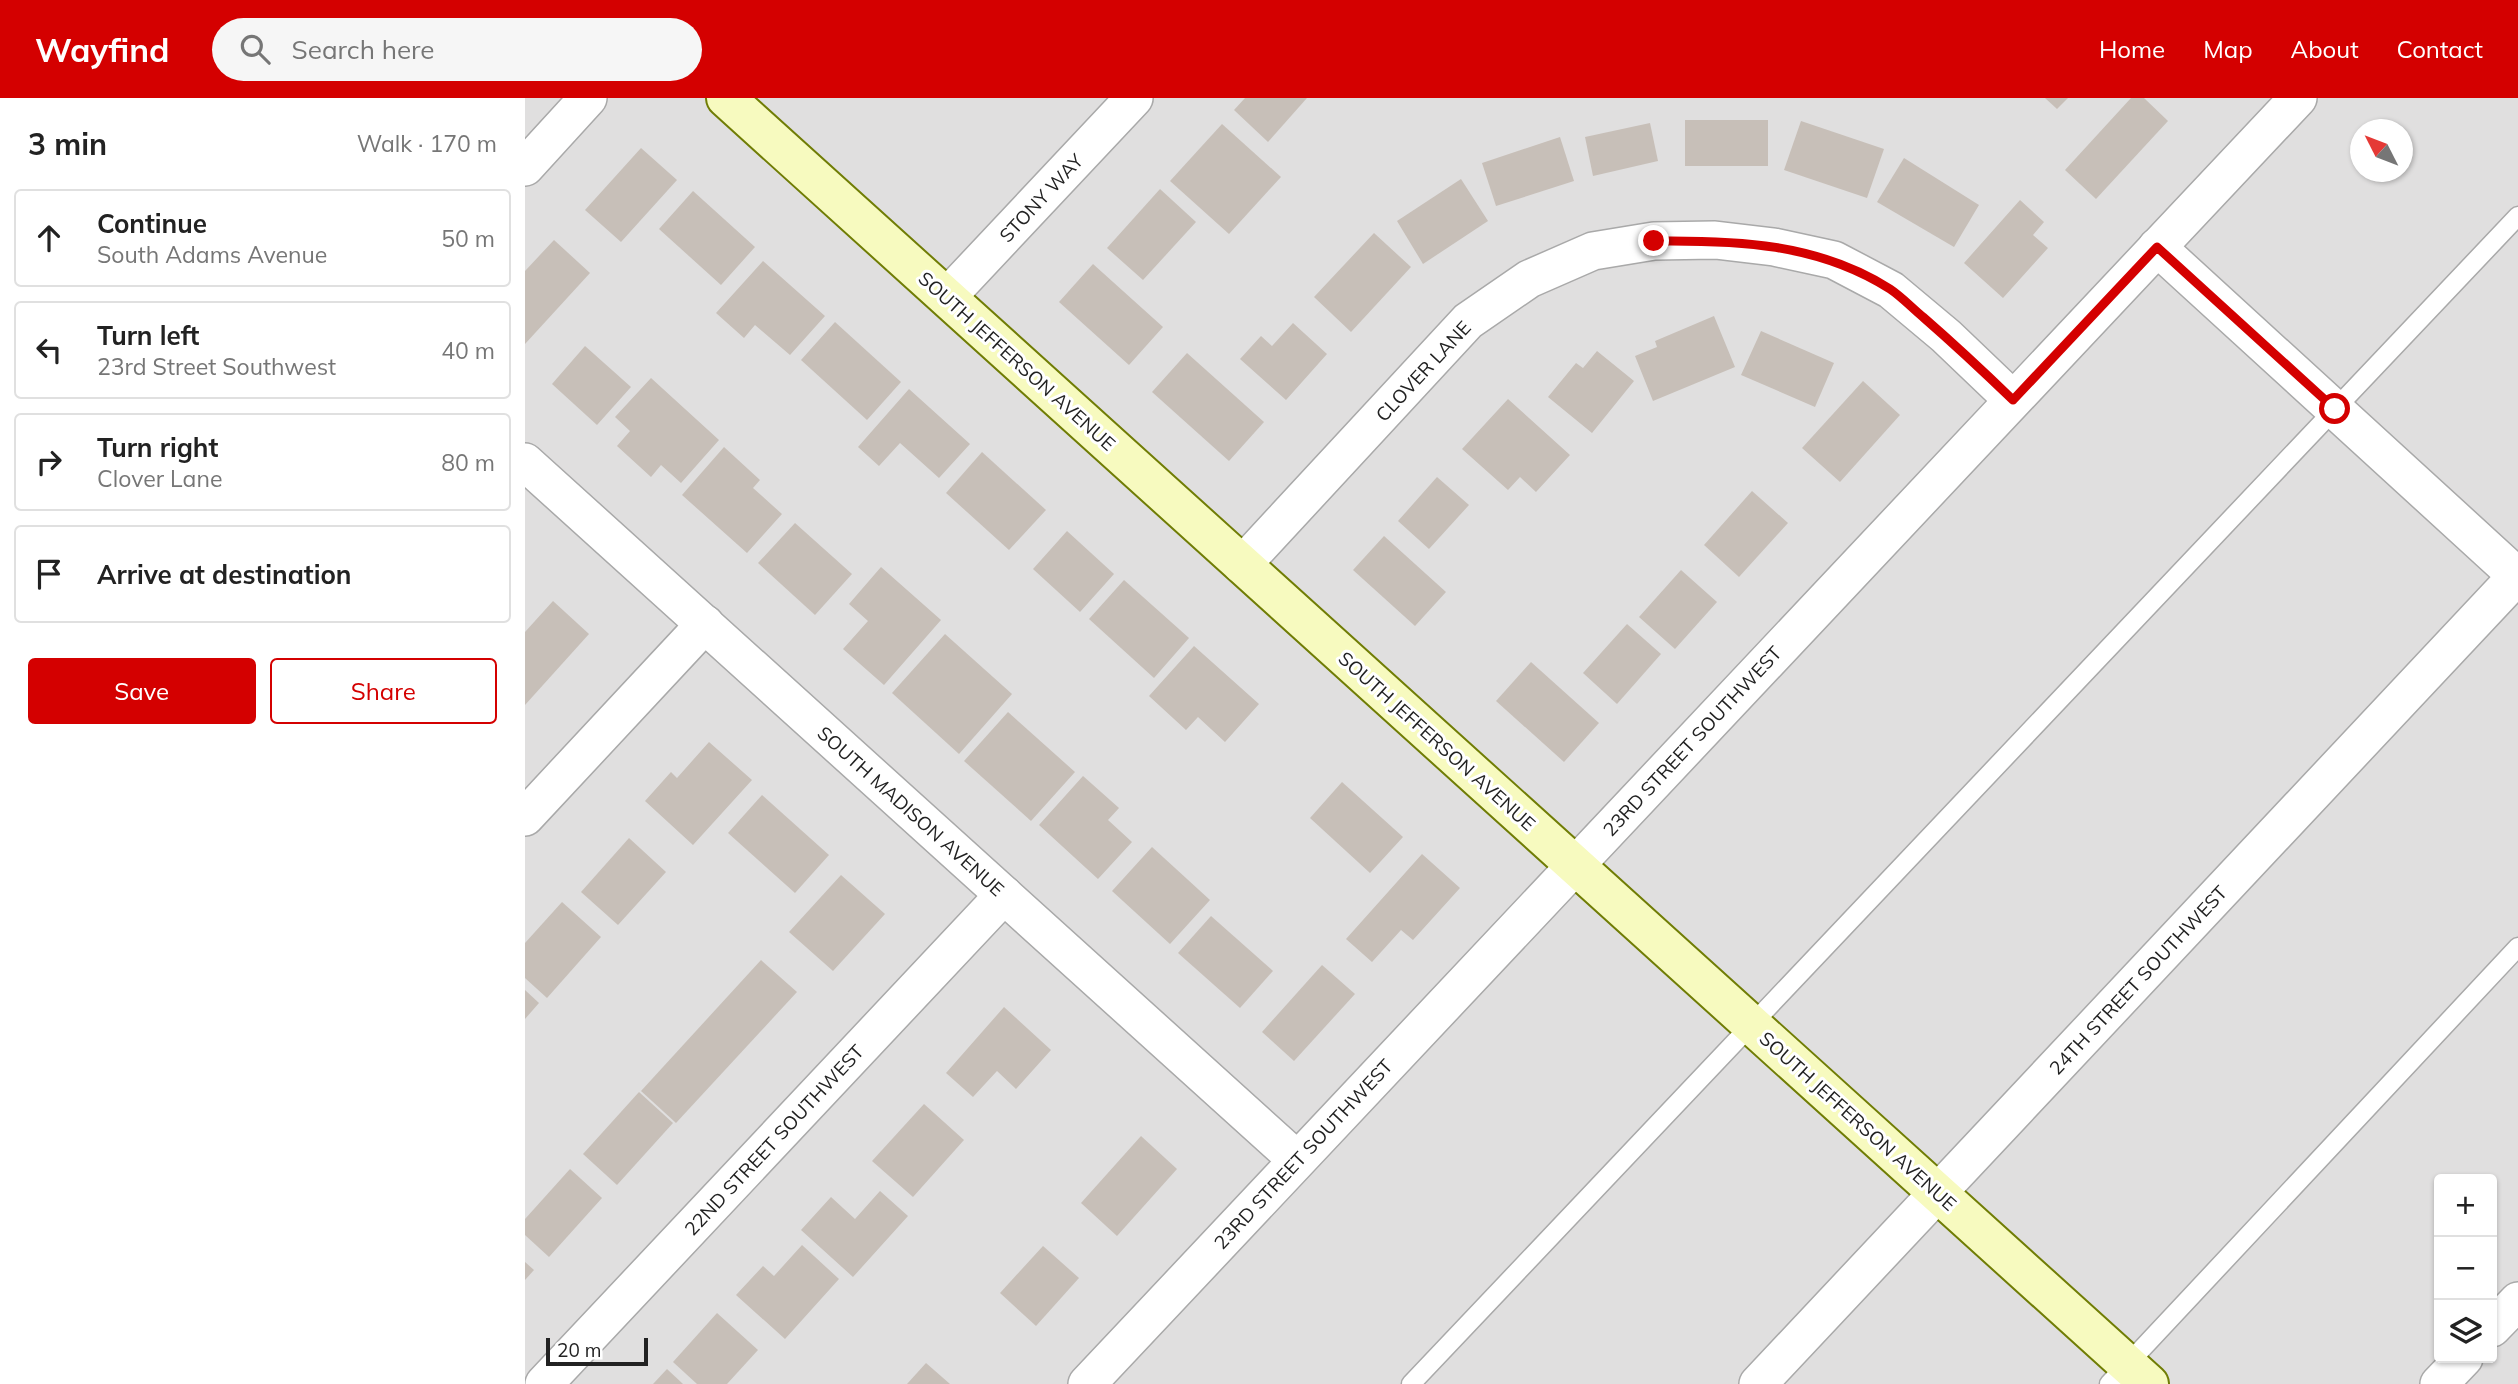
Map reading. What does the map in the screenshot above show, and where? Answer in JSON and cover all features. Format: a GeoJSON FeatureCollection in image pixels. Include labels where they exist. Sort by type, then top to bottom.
{"type":"FeatureCollection","features":[{"type":"Feature","properties":{"kind":"street"},"geometry":{"type":"LineString","coordinates":[[525,167],[588,98]]}},
{"type":"Feature","properties":{"kind":"street","name":"SOUTH JEFFERSON AVENUE"},"geometry":{"type":"LineString","coordinates":[[726,98],[1938,1193],[2128,1378]]}},
{"type":"Feature","properties":{"kind":"street","name":"STONY WAY"},"geometry":{"type":"LineString","coordinates":[[947,297],[1134,98]]}},
{"type":"Feature","properties":{"kind":"street","name":"23RD STREET SOUTHWEST"},"geometry":{"type":"LineString","coordinates":[[1087,1384],[2157,247],[2285,103]]}},
{"type":"Feature","properties":{"kind":"street","name":"CLOVER LANE"},"geometry":{"type":"LineString","coordinates":[[1242,565],[1468,321],[1529,279],[1593,251],[1654,241],[1715,240],[1774,247],[1834,260],[1891,290],[1946,336],[2013,400]]}},
{"type":"Feature","properties":{"kind":"street"},"geometry":{"type":"LineString","coordinates":[[2157,247],[2518,576]]}},
{"type":"Feature","properties":{"kind":"street","name":"SOUTH MADISON AVENUE"},"geometry":{"type":"LineString","coordinates":[[525,462],[1297,1160]]}},
{"type":"Feature","properties":{"kind":"street","name":"24TH STREET SOUTHWEST"},"geometry":{"type":"LineString","coordinates":[[1758,1384],[2518,576]]}},
{"type":"Feature","properties":{"kind":"street"},"geometry":{"type":"LineString","coordinates":[[525,817],[705,624]]}},
{"type":"Feature","properties":{"kind":"street","name":"22ND STREET SOUTHWEST"},"geometry":{"type":"LineString","coordinates":[[544,1384],[1004,895]]}},
{"type":"Feature","properties":{"kind":"street"},"geometry":{"type":"LineString","coordinates":[[2497,1323],[2518,1301]]}},
{"type":"Feature","properties":{"kind":"street"},"geometry":{"type":"LineString","coordinates":[[2439,1384],[2459,1363]]}},
{"type":"Feature","properties":{"kind":"lane"},"geometry":{"type":"LineString","coordinates":[[1411,1384],[2518,216]]}},
{"type":"Feature","properties":{"kind":"lane"},"geometry":{"type":"LineString","coordinates":[[2128,1378],[2518,947]]}},
{"type":"Feature","properties":{"kind":"shaded area"},"geometry":{"type":"Polygon","coordinates":[[[525,98],[2518,98],[2518,1384],[525,1384],[525,98]]]}},
{"type":"Feature","properties":{"kind":"building"},"geometry":{"type":"Polygon","coordinates":[[[1245,98],[1307,98],[1268,142],[1234,110],[1245,98]]]}},
{"type":"Feature","properties":{"kind":"building"},"geometry":{"type":"Polygon","coordinates":[[[2045,98],[2068,98],[2057,109],[2045,98]]]}},
{"type":"Feature","properties":{"kind":"building"},"geometry":{"type":"Polygon","coordinates":[[[2131,98],[2144,98],[2168,121],[2096,199],[2065,170],[2131,98]]]}},
{"type":"Feature","properties":{"kind":"building"},"geometry":{"type":"Polygon","coordinates":[[[1685,120],[1768,120],[1768,166],[1685,166],[1685,120]]]}},
{"type":"Feature","properties":{"kind":"building"},"geometry":{"type":"Polygon","coordinates":[[[1801,121],[1884,149],[1867,198],[1784,170],[1801,121]]]}},
{"type":"Feature","properties":{"kind":"building"},"geometry":{"type":"Polygon","coordinates":[[[1650,123],[1658,161],[1593,176],[1585,137],[1650,123]]]}},
{"type":"Feature","properties":{"kind":"building"},"geometry":{"type":"Polygon","coordinates":[[[1222,124],[1281,177],[1229,234],[1170,181],[1222,124]]]}},
{"type":"Feature","properties":{"kind":"building"},"geometry":{"type":"Polygon","coordinates":[[[1560,137],[1574,181],[1496,206],[1482,163],[1560,137]]]}},
{"type":"Feature","properties":{"kind":"building"},"geometry":{"type":"Polygon","coordinates":[[[641,148],[677,180],[621,242],[585,210],[641,148]]]}},
{"type":"Feature","properties":{"kind":"building"},"geometry":{"type":"Polygon","coordinates":[[[1904,158],[1979,205],[1954,247],[1877,202],[1904,158]]]}},
{"type":"Feature","properties":{"kind":"building"},"geometry":{"type":"Polygon","coordinates":[[[1461,179],[1488,221],[1423,264],[1397,221],[1461,179]]]}},
{"type":"Feature","properties":{"kind":"building"},"geometry":{"type":"Polygon","coordinates":[[[1160,189],[1196,222],[1143,280],[1107,248],[1160,189]]]}},
{"type":"Feature","properties":{"kind":"building"},"geometry":{"type":"Polygon","coordinates":[[[693,191],[755,247],[721,285],[659,229],[693,191]]]}},
{"type":"Feature","properties":{"kind":"building"},"geometry":{"type":"Polygon","coordinates":[[[2020,200],[2044,222],[2033,235],[2048,248],[2003,298],[1964,263],[2020,200]]]}},
{"type":"Feature","properties":{"kind":"building"},"geometry":{"type":"Polygon","coordinates":[[[1374,233],[1411,267],[1351,332],[1314,297],[1374,233]]]}},
{"type":"Feature","properties":{"kind":"building"},"geometry":{"type":"Polygon","coordinates":[[[554,240],[590,273],[525,344],[525,271],[554,240]]]}},
{"type":"Feature","properties":{"kind":"building"},"geometry":{"type":"Polygon","coordinates":[[[763,261],[825,316],[790,355],[755,325],[744,338],[716,313],[763,261]]]}},
{"type":"Feature","properties":{"kind":"building"},"geometry":{"type":"Polygon","coordinates":[[[1093,264],[1163,327],[1129,365],[1059,302],[1093,264]]]}},
{"type":"Feature","properties":{"kind":"building"},"geometry":{"type":"Polygon","coordinates":[[[1714,316],[1735,367],[1653,401],[1635,356],[1657,347],[1655,341],[1714,316]]]}},
{"type":"Feature","properties":{"kind":"building"},"geometry":{"type":"Polygon","coordinates":[[[835,322],[901,382],[867,420],[801,360],[835,322]]]}},
{"type":"Feature","properties":{"kind":"building"},"geometry":{"type":"Polygon","coordinates":[[[1293,323],[1327,354],[1286,400],[1240,359],[1261,336],[1272,346],[1293,323]]]}},
{"type":"Feature","properties":{"kind":"building"},"geometry":{"type":"Polygon","coordinates":[[[1761,331],[1834,363],[1815,407],[1741,375],[1761,331]]]}},
{"type":"Feature","properties":{"kind":"building"},"geometry":{"type":"Polygon","coordinates":[[[585,346],[631,387],[597,425],[552,384],[585,346]]]}},
{"type":"Feature","properties":{"kind":"building"},"geometry":{"type":"Polygon","coordinates":[[[1597,351],[1634,381],[1592,433],[1548,397],[1576,363],[1583,368],[1597,351]]]}},
{"type":"Feature","properties":{"kind":"building"},"geometry":{"type":"Polygon","coordinates":[[[1187,353],[1264,422],[1229,461],[1152,392],[1187,353]]]}},
{"type":"Feature","properties":{"kind":"building"},"geometry":{"type":"Polygon","coordinates":[[[651,378],[719,440],[681,483],[661,465],[651,477],[617,446],[630,431],[615,417],[651,378]]]}},
{"type":"Feature","properties":{"kind":"building"},"geometry":{"type":"Polygon","coordinates":[[[1863,381],[1900,415],[1840,482],[1802,448],[1863,381]]]}},
{"type":"Feature","properties":{"kind":"building"},"geometry":{"type":"Polygon","coordinates":[[[909,389],[970,444],[939,478],[900,443],[879,466],[858,447],[909,389]]]}},
{"type":"Feature","properties":{"kind":"building"},"geometry":{"type":"Polygon","coordinates":[[[1508,399],[1570,455],[1536,492],[1520,477],[1508,490],[1462,449],[1508,399]]]}},
{"type":"Feature","properties":{"kind":"building"},"geometry":{"type":"Polygon","coordinates":[[[724,447],[760,480],[753,488],[782,514],[747,553],[682,495],[724,447]]]}},
{"type":"Feature","properties":{"kind":"building"},"geometry":{"type":"Polygon","coordinates":[[[982,452],[1046,510],[1009,550],[946,493],[982,452]]]}},
{"type":"Feature","properties":{"kind":"building"},"geometry":{"type":"Polygon","coordinates":[[[1437,477],[1469,505],[1429,549],[1398,521],[1437,477]]]}},
{"type":"Feature","properties":{"kind":"building"},"geometry":{"type":"Polygon","coordinates":[[[1752,491],[1788,523],[1739,577],[1704,545],[1752,491]]]}},
{"type":"Feature","properties":{"kind":"building"},"geometry":{"type":"Polygon","coordinates":[[[795,523],[852,574],[815,615],[758,563],[795,523]]]}},
{"type":"Feature","properties":{"kind":"building"},"geometry":{"type":"Polygon","coordinates":[[[1067,531],[1114,574],[1080,612],[1033,569],[1067,531]]]}},
{"type":"Feature","properties":{"kind":"building"},"geometry":{"type":"Polygon","coordinates":[[[1384,536],[1446,592],[1415,626],[1353,570],[1384,536]]]}},
{"type":"Feature","properties":{"kind":"building"},"geometry":{"type":"Polygon","coordinates":[[[881,567],[941,620],[884,685],[843,649],[868,621],[849,604],[881,567]]]}},
{"type":"Feature","properties":{"kind":"building"},"geometry":{"type":"Polygon","coordinates":[[[1681,570],[1717,602],[1675,649],[1639,617],[1681,570]]]}},
{"type":"Feature","properties":{"kind":"building"},"geometry":{"type":"Polygon","coordinates":[[[1124,580],[1189,638],[1154,678],[1089,619],[1124,580]]]}},
{"type":"Feature","properties":{"kind":"building"},"geometry":{"type":"Polygon","coordinates":[[[553,601],[589,634],[525,705],[525,632],[553,601]]]}},
{"type":"Feature","properties":{"kind":"building"},"geometry":{"type":"Polygon","coordinates":[[[1627,624],[1661,654],[1617,704],[1583,673],[1627,624]]]}},
{"type":"Feature","properties":{"kind":"building"},"geometry":{"type":"Polygon","coordinates":[[[945,634],[1012,694],[959,754],[892,693],[945,634]]]}},
{"type":"Feature","properties":{"kind":"building"},"geometry":{"type":"Polygon","coordinates":[[[1194,646],[1259,704],[1225,742],[1198,717],[1186,730],[1149,696],[1194,646]]]}},
{"type":"Feature","properties":{"kind":"building"},"geometry":{"type":"Polygon","coordinates":[[[1531,662],[1599,723],[1564,762],[1496,701],[1531,662]]]}},
{"type":"Feature","properties":{"kind":"building"},"geometry":{"type":"Polygon","coordinates":[[[1008,712],[1075,772],[1031,821],[964,761],[1008,712]]]}},
{"type":"Feature","properties":{"kind":"building"},"geometry":{"type":"Polygon","coordinates":[[[709,742],[752,780],[693,845],[645,801],[671,772],[677,778],[709,742]]]}},
{"type":"Feature","properties":{"kind":"building"},"geometry":{"type":"Polygon","coordinates":[[[1083,776],[1119,808],[1108,820],[1132,842],[1098,879],[1039,825],[1083,776]]]}},
{"type":"Feature","properties":{"kind":"building"},"geometry":{"type":"Polygon","coordinates":[[[1342,782],[1403,837],[1370,873],[1310,818],[1342,782]]]}},
{"type":"Feature","properties":{"kind":"building"},"geometry":{"type":"Polygon","coordinates":[[[762,795],[829,855],[795,893],[728,833],[762,795]]]}},
{"type":"Feature","properties":{"kind":"building"},"geometry":{"type":"Polygon","coordinates":[[[629,838],[666,872],[618,925],[581,892],[629,838]]]}},
{"type":"Feature","properties":{"kind":"building"},"geometry":{"type":"Polygon","coordinates":[[[1152,847],[1210,900],[1170,944],[1112,891],[1152,847]]]}},
{"type":"Feature","properties":{"kind":"building"},"geometry":{"type":"Polygon","coordinates":[[[1422,854],[1460,888],[1413,940],[1401,930],[1372,962],[1346,939],[1422,854]]]}},
{"type":"Feature","properties":{"kind":"building"},"geometry":{"type":"Polygon","coordinates":[[[841,875],[885,914],[833,971],[789,932],[841,875]]]}},
{"type":"Feature","properties":{"kind":"building"},"geometry":{"type":"Polygon","coordinates":[[[562,902],[601,937],[547,998],[525,978],[525,943],[562,902]]]}},
{"type":"Feature","properties":{"kind":"building"},"geometry":{"type":"Polygon","coordinates":[[[1211,916],[1273,971],[1240,1008],[1178,953],[1211,916]]]}},
{"type":"Feature","properties":{"kind":"building"},"geometry":{"type":"Polygon","coordinates":[[[761,960],[797,992],[676,1123],[641,1091],[761,960]]]}},
{"type":"Feature","properties":{"kind":"building"},"geometry":{"type":"Polygon","coordinates":[[[1322,965],[1355,994],[1294,1061],[1262,1032],[1322,965]]]}},
{"type":"Feature","properties":{"kind":"building"},"geometry":{"type":"Polygon","coordinates":[[[525,990],[539,1003],[525,1019],[525,990]]]}},
{"type":"Feature","properties":{"kind":"building"},"geometry":{"type":"Polygon","coordinates":[[[1004,1007],[1051,1050],[1016,1089],[997,1071],[973,1097],[946,1073],[1004,1007]]]}},
{"type":"Feature","properties":{"kind":"building"},"geometry":{"type":"Polygon","coordinates":[[[639,1092],[673,1123],[617,1185],[583,1154],[639,1092]]]}},
{"type":"Feature","properties":{"kind":"building"},"geometry":{"type":"Polygon","coordinates":[[[924,1104],[964,1140],[913,1197],[872,1161],[924,1104]]]}},
{"type":"Feature","properties":{"kind":"building"},"geometry":{"type":"Polygon","coordinates":[[[1141,1136],[1177,1169],[1117,1236],[1081,1203],[1141,1136]]]}},
{"type":"Feature","properties":{"kind":"building"},"geometry":{"type":"Polygon","coordinates":[[[570,1169],[602,1198],[549,1257],[525,1235],[525,1219],[570,1169]]]}},
{"type":"Feature","properties":{"kind":"building"},"geometry":{"type":"Polygon","coordinates":[[[880,1191],[908,1216],[853,1277],[801,1230],[831,1197],[855,1219],[880,1191]]]}},
{"type":"Feature","properties":{"kind":"building"},"geometry":{"type":"Polygon","coordinates":[[[802,1245],[839,1279],[785,1339],[736,1295],[763,1266],[774,1276],[802,1245]]]}},
{"type":"Feature","properties":{"kind":"building"},"geometry":{"type":"Polygon","coordinates":[[[1043,1246],[1079,1278],[1036,1326],[1000,1293],[1043,1246]]]}},
{"type":"Feature","properties":{"kind":"building"},"geometry":{"type":"Polygon","coordinates":[[[525,1262],[534,1270],[525,1280],[525,1262]]]}},
{"type":"Feature","properties":{"kind":"building"},"geometry":{"type":"Polygon","coordinates":[[[717,1313],[758,1350],[727,1384],[697,1384],[673,1362],[717,1313]]]}},
{"type":"Feature","properties":{"kind":"building"},"geometry":{"type":"Polygon","coordinates":[[[926,1363],[950,1384],[907,1384],[926,1363]]]}},
{"type":"Feature","properties":{"kind":"building"},"geometry":{"type":"Polygon","coordinates":[[[667,1369],[683,1384],[653,1384],[667,1369]]]}},
{"type":"Feature","properties":{"kind":"route"},"geometry":{"type":"LineString","coordinates":[[1654,241],[1715,240],[1774,247],[1834,260],[1891,290],[1946,336],[2013,400],[2157,247],[2335,409]]}}]}
